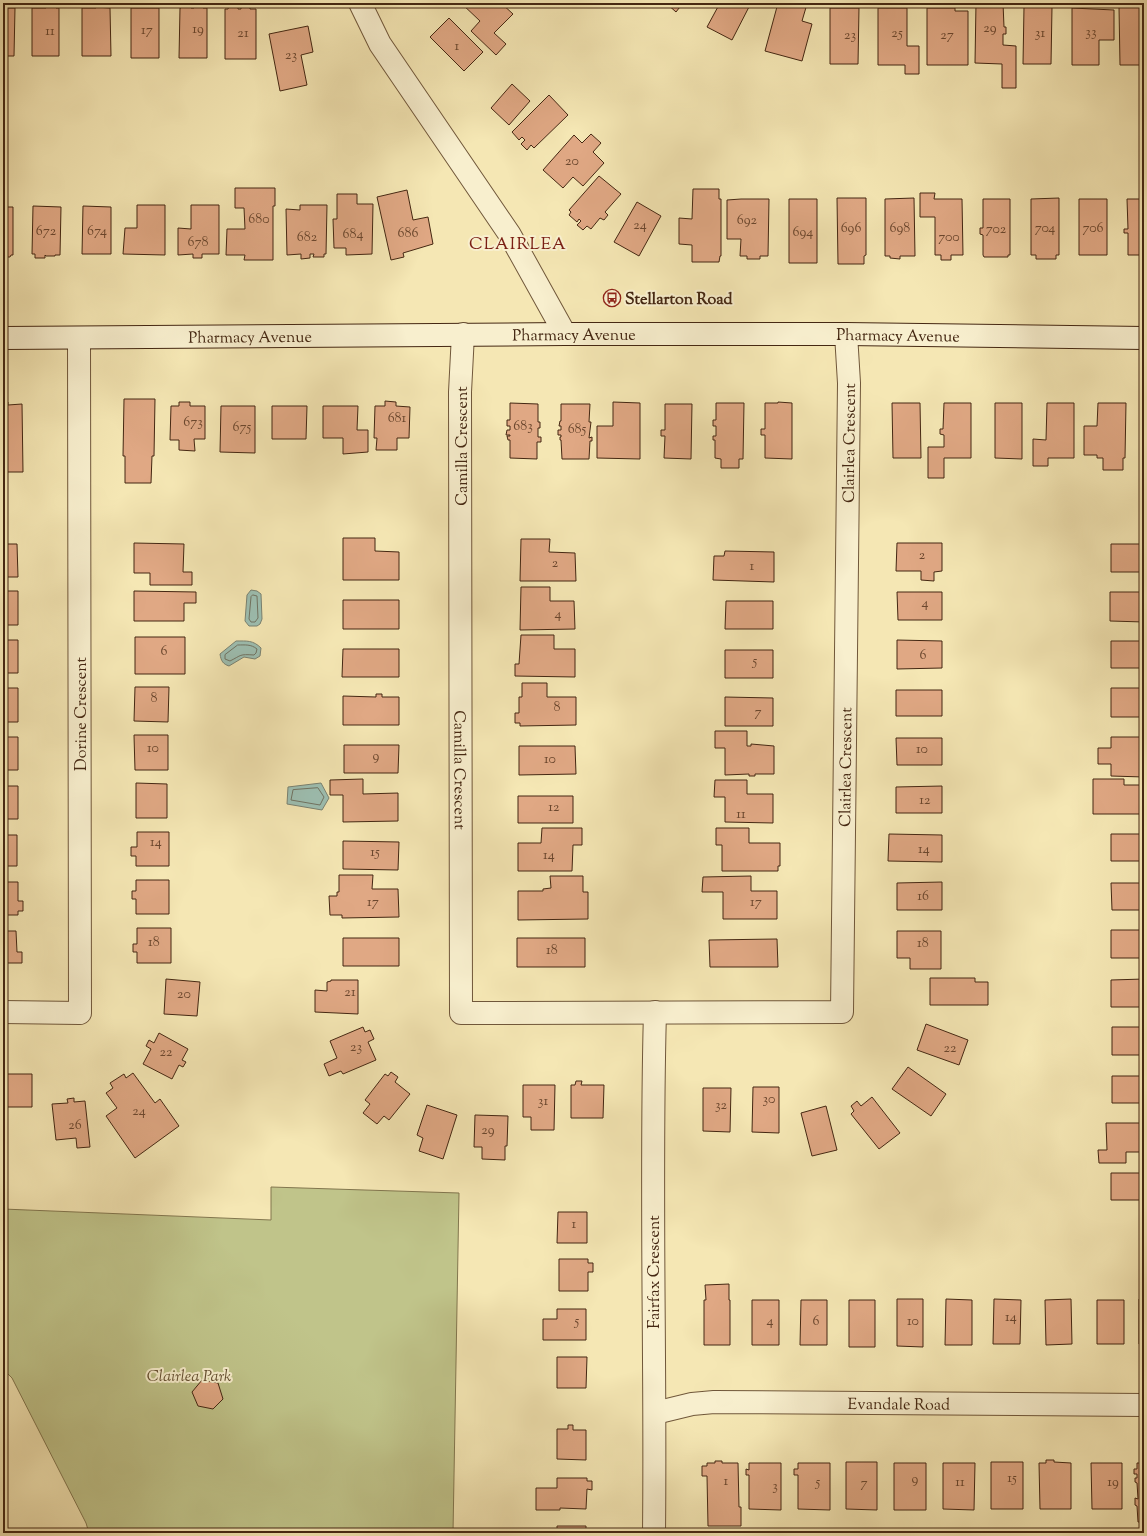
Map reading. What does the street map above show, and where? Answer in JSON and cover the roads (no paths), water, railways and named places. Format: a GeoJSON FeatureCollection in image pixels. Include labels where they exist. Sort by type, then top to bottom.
{"type":"FeatureCollection","features":[{"type":"Feature","properties":{"kind":"street"},"geometry":{"type":"LineString","coordinates":[[360,3],[380,44],[510,235],[564,334]]}},
{"type":"Feature","properties":{"kind":"street","name":"Pharmacy Avenue"},"geometry":{"type":"LineString","coordinates":[[3,338],[464,334],[846,334],[1144,338]]}},
{"type":"Feature","properties":{"kind":"street","name":"Camilla Crescent"},"geometry":{"type":"LineString","coordinates":[[464,334],[460,392],[461,1013],[655,1012]]}},
{"type":"Feature","properties":{"kind":"street","name":"Clairlea Crescent"},"geometry":{"type":"LineString","coordinates":[[655,1012],[842,1012],[849,384],[846,334]]}},
{"type":"Feature","properties":{"kind":"street","name":"Dorine Crescent"},"geometry":{"type":"LineString","coordinates":[[3,1012],[80,1013],[79,338]]}},
{"type":"Feature","properties":{"kind":"street","name":"Fairfax Crescent"},"geometry":{"type":"LineString","coordinates":[[654,1533],[655,1413],[653,1287],[653,1061],[655,1012]]}},
{"type":"Feature","properties":{"kind":"street","name":"Evandale Road"},"geometry":{"type":"LineString","coordinates":[[655,1413],[692,1404],[714,1402],[1144,1405]]}},
{"type":"Feature","properties":{"kind":"water"},"geometry":{"type":"Polygon","coordinates":[[[251,590],[257,591],[261,594],[262,619],[260,624],[257,626],[249,626],[245,621],[247,595],[251,590]]]}},
{"type":"Feature","properties":{"kind":"water"},"geometry":{"type":"Polygon","coordinates":[[[236,641],[252,642],[261,648],[260,656],[255,659],[244,657],[229,666],[225,664],[220,654],[236,641]]]}},
{"type":"Feature","properties":{"kind":"water"},"geometry":{"type":"Polygon","coordinates":[[[321,783],[329,798],[322,810],[287,804],[288,787],[321,783]]]}},
{"type":"Feature","properties":{"kind":"place","name":"Stellarton Road"},"geometry":{"type":"Point","coordinates":[612,298]}},
{"type":"Feature","properties":{"kind":"district","name":"CLAIRLEA"},"geometry":{"type":"Point","coordinates":[518,243]}},
{"type":"Feature","properties":{"kind":"park label","name":"Clairlea Park"},"geometry":{"type":"Point","coordinates":[189,1375]}}]}
